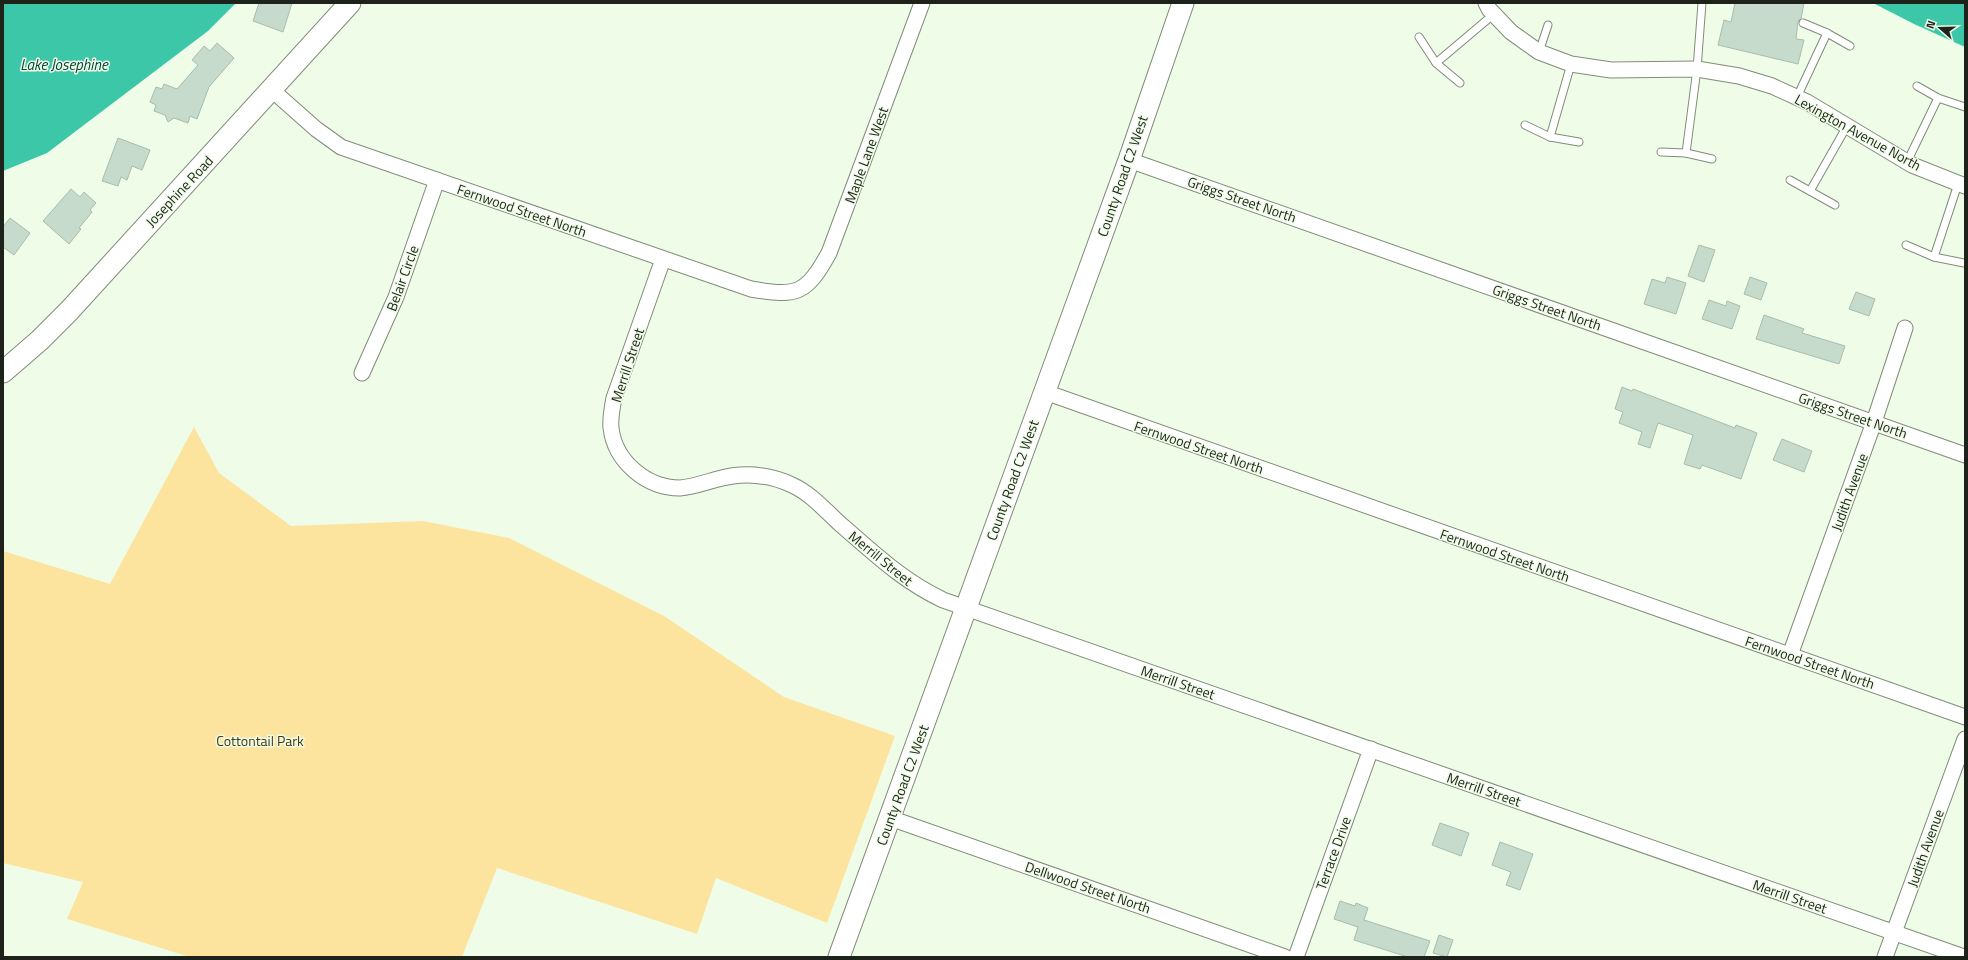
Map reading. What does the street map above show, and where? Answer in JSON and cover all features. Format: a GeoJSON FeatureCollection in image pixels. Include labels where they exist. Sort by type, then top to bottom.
{"type":"FeatureCollection","features":[{"type":"Feature","properties":{"kind":"street","name":"Josephine Road"},"geometry":{"type":"LineString","coordinates":[[3,372],[40,340],[69,311],[350,3]]}},
{"type":"Feature","properties":{"kind":"street","name":"Maple Lane West"},"geometry":{"type":"LineString","coordinates":[[790,292],[807,286],[817,275],[830,252],[922,3]]}},
{"type":"Feature","properties":{"kind":"street","name":"County Road C2 West"},"geometry":{"type":"LineString","coordinates":[[839,957],[1129,160],[1183,3]]}},
{"type":"Feature","properties":{"kind":"street","name":"Lexington Avenue North"},"geometry":{"type":"LineString","coordinates":[[1490,9],[1511,32],[1539,52],[1571,64],[1611,70],[1697,69],[1739,76],[1772,86],[1797,97],[1907,162],[1962,185]]}},
{"type":"Feature","properties":{"kind":"street","name":"Fernwood Street North"},"geometry":{"type":"LineString","coordinates":[[272,90],[316,129],[341,146],[751,289],[774,293],[790,292]]}},
{"type":"Feature","properties":{"kind":"street","name":"Griggs Street North"},"geometry":{"type":"LineString","coordinates":[[1129,160],[1965,455]]}},
{"type":"Feature","properties":{"kind":"street","name":"Belair Circle"},"geometry":{"type":"LineString","coordinates":[[362,373],[396,297],[437,180]]}},
{"type":"Feature","properties":{"kind":"street","name":"Merrill Street"},"geometry":{"type":"LineString","coordinates":[[663,259],[614,398],[611,414],[611,429],[616,445],[624,460],[635,472],[649,481],[665,486],[686,487],[737,474],[758,475],[776,479],[793,486],[812,499],[898,575],[919,589],[966,608],[1964,957]]}},
{"type":"Feature","properties":{"kind":"street","name":"Judith Avenue"},"geometry":{"type":"LineString","coordinates":[[1790,655],[1874,422],[1905,328]]}},
{"type":"Feature","properties":{"kind":"street","name":"Fernwood Street North"},"geometry":{"type":"LineString","coordinates":[[1044,392],[1965,717]]}},
{"type":"Feature","properties":{"kind":"street","name":"Judith Avenue"},"geometry":{"type":"LineString","coordinates":[[1885,957],[1965,739]]}},
{"type":"Feature","properties":{"kind":"street","name":"Terrace Drive"},"geometry":{"type":"LineString","coordinates":[[1296,957],[1371,749]]}},
{"type":"Feature","properties":{"kind":"street","name":"Dellwood Street North"},"geometry":{"type":"LineString","coordinates":[[890,818],[1286,957]]}},
{"type":"Feature","properties":{"kind":"lane"},"geometry":{"type":"LineString","coordinates":[[1686,153],[1697,69],[1702,3]]}},
{"type":"Feature","properties":{"kind":"lane"},"geometry":{"type":"LineString","coordinates":[[1436,63],[1490,9]]}},
{"type":"Feature","properties":{"kind":"lane"},"geometry":{"type":"LineString","coordinates":[[1803,23],[1827,33],[1850,46]]}},
{"type":"Feature","properties":{"kind":"lane"},"geometry":{"type":"LineString","coordinates":[[1539,52],[1548,25]]}},
{"type":"Feature","properties":{"kind":"lane"},"geometry":{"type":"LineString","coordinates":[[1797,97],[1827,33]]}},
{"type":"Feature","properties":{"kind":"lane"},"geometry":{"type":"LineString","coordinates":[[1419,37],[1436,63],[1460,83]]}},
{"type":"Feature","properties":{"kind":"lane"},"geometry":{"type":"LineString","coordinates":[[1550,137],[1571,64]]}},
{"type":"Feature","properties":{"kind":"lane"},"geometry":{"type":"LineString","coordinates":[[1916,86],[1938,98],[1965,107]]}},
{"type":"Feature","properties":{"kind":"lane"},"geometry":{"type":"LineString","coordinates":[[1907,162],[1938,98]]}},
{"type":"Feature","properties":{"kind":"lane"},"geometry":{"type":"LineString","coordinates":[[1524,125],[1550,137],[1579,142]]}},
{"type":"Feature","properties":{"kind":"lane"},"geometry":{"type":"LineString","coordinates":[[1810,191],[1847,126]]}},
{"type":"Feature","properties":{"kind":"lane"},"geometry":{"type":"LineString","coordinates":[[1661,152],[1686,153],[1712,159]]}},
{"type":"Feature","properties":{"kind":"lane"},"geometry":{"type":"LineString","coordinates":[[1790,180],[1835,205]]}},
{"type":"Feature","properties":{"kind":"lane"},"geometry":{"type":"LineString","coordinates":[[1934,257],[1962,185]]}},
{"type":"Feature","properties":{"kind":"lane"},"geometry":{"type":"LineString","coordinates":[[1906,244],[1934,257],[1964,263]]}},
{"type":"Feature","properties":{"kind":"green space","name":"Cottontail Park"},"geometry":{"type":"Polygon","coordinates":[[[194,427],[219,473],[291,526],[423,521],[509,538],[664,616],[784,697],[895,736],[827,923],[716,878],[697,934],[497,868],[462,957],[190,957],[67,919],[83,882],[3,863],[3,551],[110,584],[194,427]]]}},
{"type":"Feature","properties":{"kind":"water","name":"Lake Josephine"},"geometry":{"type":"Polygon","coordinates":[[[3,3],[236,3],[208,31],[47,153],[3,171],[3,3]]]}},
{"type":"Feature","properties":{"kind":"water"},"geometry":{"type":"Polygon","coordinates":[[[1873,3],[1965,3],[1965,47],[1914,24],[1873,3]]]}},
{"type":"Feature","properties":{"kind":"building"},"geometry":{"type":"Polygon","coordinates":[[[259,3],[292,3],[283,32],[253,21],[259,3]]]}},
{"type":"Feature","properties":{"kind":"building"},"geometry":{"type":"Polygon","coordinates":[[[1735,3],[1804,3],[1801,19],[1798,21],[1796,39],[1804,40],[1798,64],[1718,45],[1724,20],[1731,22],[1735,3]]]}},
{"type":"Feature","properties":{"kind":"building"},"geometry":{"type":"Polygon","coordinates":[[[217,43],[234,58],[209,87],[197,119],[190,116],[188,123],[174,118],[168,122],[165,115],[154,111],[156,105],[150,102],[156,87],[162,89],[164,84],[177,89],[198,65],[192,60],[204,46],[210,51],[217,43]]]}},
{"type":"Feature","properties":{"kind":"building"},"geometry":{"type":"Polygon","coordinates":[[[118,138],[150,150],[142,170],[132,166],[127,180],[121,177],[118,186],[102,181],[118,138]]]}},
{"type":"Feature","properties":{"kind":"building"},"geometry":{"type":"Polygon","coordinates":[[[71,189],[80,197],[84,192],[96,203],[90,210],[92,212],[79,228],[81,229],[69,244],[43,221],[71,189]]]}},
{"type":"Feature","properties":{"kind":"building"},"geometry":{"type":"Polygon","coordinates":[[[10,218],[30,233],[14,255],[3,247],[3,227],[10,218]]]}},
{"type":"Feature","properties":{"kind":"building"},"geometry":{"type":"Polygon","coordinates":[[[1699,245],[1715,250],[1704,282],[1688,276],[1699,245]]]}},
{"type":"Feature","properties":{"kind":"building"},"geometry":{"type":"Polygon","coordinates":[[[1667,277],[1686,283],[1676,314],[1644,304],[1652,279],[1665,283],[1667,277]]]}},
{"type":"Feature","properties":{"kind":"building"},"geometry":{"type":"Polygon","coordinates":[[[1750,277],[1767,283],[1761,300],[1744,294],[1750,277]]]}},
{"type":"Feature","properties":{"kind":"building"},"geometry":{"type":"Polygon","coordinates":[[[1856,292],[1875,299],[1869,316],[1849,309],[1856,292]]]}},
{"type":"Feature","properties":{"kind":"building"},"geometry":{"type":"Polygon","coordinates":[[[1709,300],[1726,306],[1727,301],[1740,306],[1732,329],[1702,319],[1709,300]]]}},
{"type":"Feature","properties":{"kind":"building"},"geometry":{"type":"Polygon","coordinates":[[[1764,315],[1804,329],[1802,333],[1845,346],[1839,364],[1756,339],[1764,315]]]}},
{"type":"Feature","properties":{"kind":"building"},"geometry":{"type":"Polygon","coordinates":[[[1622,387],[1632,391],[1633,389],[1735,428],[1736,425],[1757,433],[1741,479],[1702,465],[1700,469],[1684,464],[1693,435],[1658,423],[1650,448],[1638,444],[1642,432],[1619,423],[1623,412],[1615,409],[1622,387]]]}},
{"type":"Feature","properties":{"kind":"building"},"geometry":{"type":"Polygon","coordinates":[[[1782,439],[1812,451],[1804,472],[1773,460],[1782,439]]]}},
{"type":"Feature","properties":{"kind":"building"},"geometry":{"type":"Polygon","coordinates":[[[1440,823],[1469,833],[1461,856],[1432,845],[1440,823]]]}},
{"type":"Feature","properties":{"kind":"building"},"geometry":{"type":"Polygon","coordinates":[[[1500,842],[1533,854],[1520,890],[1506,885],[1511,872],[1492,865],[1500,842]]]}},
{"type":"Feature","properties":{"kind":"building"},"geometry":{"type":"Polygon","coordinates":[[[1340,901],[1355,906],[1356,903],[1368,908],[1364,920],[1430,941],[1424,957],[1408,957],[1354,940],[1358,927],[1334,919],[1340,901]]]}},
{"type":"Feature","properties":{"kind":"building"},"geometry":{"type":"Polygon","coordinates":[[[1439,935],[1453,940],[1447,957],[1433,953],[1439,935]]]}}]}
